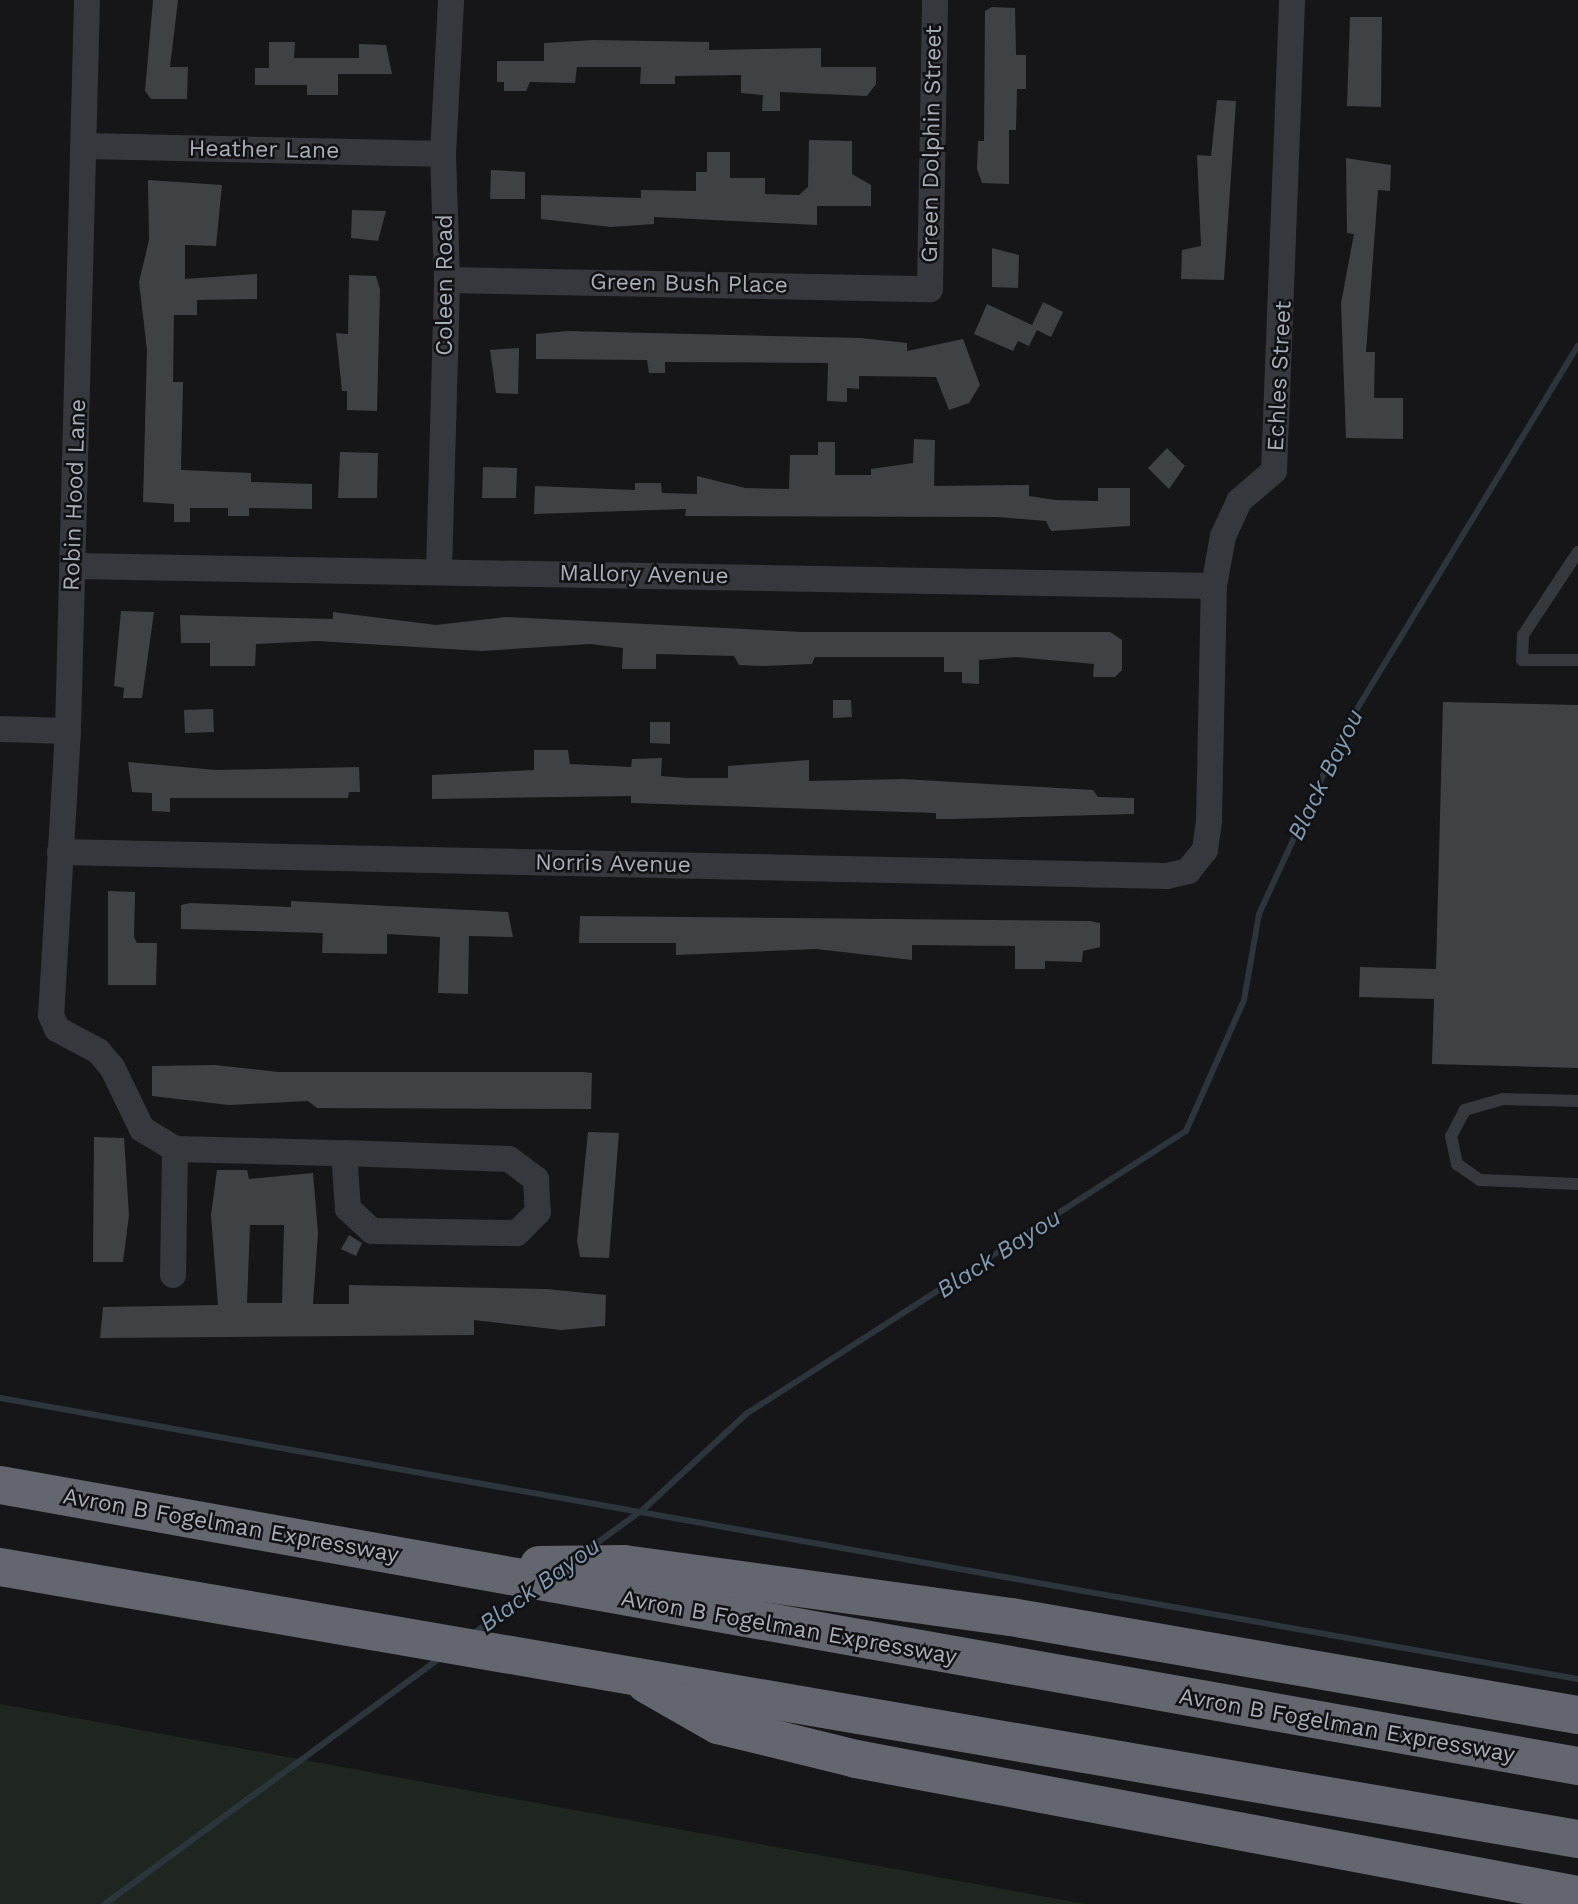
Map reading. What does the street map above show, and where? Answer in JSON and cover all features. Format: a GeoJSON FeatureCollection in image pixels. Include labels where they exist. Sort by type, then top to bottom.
{"type":"FeatureCollection","features":[{"type":"Feature","properties":{"kind":"highway","name":"Avron B Fogelman Expressway"},"geometry":{"type":"LineString","coordinates":[[0,1485],[458,1566],[663,1606],[1578,1766]]}},
{"type":"Feature","properties":{"kind":"highway"},"geometry":{"type":"LineString","coordinates":[[458,1566],[624,1564],[1062,1624],[1578,1715]]}},
{"type":"Feature","properties":{"kind":"highway"},"geometry":{"type":"LineString","coordinates":[[0,1567],[370,1633],[626,1673],[1578,1839]]}},
{"type":"Feature","properties":{"kind":"highway"},"geometry":{"type":"LineString","coordinates":[[626,1673],[718,1725],[856,1759],[1578,1895]]}},
{"type":"Feature","properties":{"kind":"street","name":"Robin Hood Lane"},"geometry":{"type":"LineString","coordinates":[[87,0],[86,146],[68,731],[52,990],[57,1029],[98,1051],[142,1129],[175,1149]]}},
{"type":"Feature","properties":{"kind":"street","name":"Coleen Road"},"geometry":{"type":"LineString","coordinates":[[439,571],[447,280],[443,154],[451,0]]}},
{"type":"Feature","properties":{"kind":"street","name":"Green Dolphin Street"},"geometry":{"type":"LineString","coordinates":[[930,289],[935,0]]}},
{"type":"Feature","properties":{"kind":"street","name":"Echles Street"},"geometry":{"type":"LineString","coordinates":[[1167,876],[1188,871],[1205,850],[1214,586],[1223,536],[1239,501],[1274,471],[1292,0]]}},
{"type":"Feature","properties":{"kind":"street","name":"Heather Lane"},"geometry":{"type":"LineString","coordinates":[[86,146],[443,154]]}},
{"type":"Feature","properties":{"kind":"street","name":"Green Bush Place"},"geometry":{"type":"LineString","coordinates":[[447,280],[930,289]]}},
{"type":"Feature","properties":{"kind":"street","name":"Mallory Avenue"},"geometry":{"type":"LineString","coordinates":[[73,566],[1214,586]]}},
{"type":"Feature","properties":{"kind":"street"},"geometry":{"type":"LineString","coordinates":[[0,729],[68,731]]}},
{"type":"Feature","properties":{"kind":"street","name":"Norris Avenue"},"geometry":{"type":"LineString","coordinates":[[60,852],[1167,876]]}},
{"type":"Feature","properties":{"kind":"street"},"geometry":{"type":"LineString","coordinates":[[173,1275],[175,1149],[344,1153],[509,1159],[536,1179],[538,1212],[517,1233],[372,1231],[348,1209],[344,1153]]}},
{"type":"Feature","properties":{"kind":"lane"},"geometry":{"type":"LineString","coordinates":[[1578,552],[1523,635],[1522,660],[1578,660]]}},
{"type":"Feature","properties":{"kind":"lane"},"geometry":{"type":"LineString","coordinates":[[1578,1101],[1503,1099],[1465,1110],[1451,1136],[1457,1164],[1480,1180],[1578,1184]]}},
{"type":"Feature","properties":{"kind":"shaded area"},"geometry":{"type":"Polygon","coordinates":[[[0,1704],[1085,1904],[0,1904],[0,1704]]]}},
{"type":"Feature","properties":{"kind":"building"},"geometry":{"type":"Polygon","coordinates":[[[153,0],[178,0],[170,67],[188,67],[187,99],[151,99],[145,91],[153,0]]]}},
{"type":"Feature","properties":{"kind":"building"},"geometry":{"type":"Polygon","coordinates":[[[992,7],[1015,8],[1016,55],[1026,55],[1026,89],[1017,89],[1016,130],[1009,130],[1009,184],[982,183],[977,169],[978,141],[984,141],[985,11],[992,7]]]}},
{"type":"Feature","properties":{"kind":"building"},"geometry":{"type":"Polygon","coordinates":[[[1350,17],[1382,17],[1381,107],[1347,106],[1350,17]]]}},
{"type":"Feature","properties":{"kind":"building"},"geometry":{"type":"Polygon","coordinates":[[[594,40],[709,42],[709,50],[821,48],[821,67],[876,67],[876,84],[867,96],[780,92],[780,111],[762,111],[763,95],[741,93],[741,75],[675,76],[675,84],[640,84],[641,67],[577,67],[575,83],[530,82],[526,91],[504,91],[504,82],[497,82],[497,61],[544,61],[544,43],[594,40]]]}},
{"type":"Feature","properties":{"kind":"building"},"geometry":{"type":"Polygon","coordinates":[[[269,42],[295,42],[294,58],[359,58],[359,44],[386,45],[392,74],[338,74],[338,95],[307,95],[307,85],[255,85],[255,68],[269,68],[269,42]]]}},
{"type":"Feature","properties":{"kind":"building"},"geometry":{"type":"Polygon","coordinates":[[[1217,100],[1236,101],[1224,280],[1181,279],[1182,250],[1201,246],[1197,155],[1211,156],[1217,100]]]}},
{"type":"Feature","properties":{"kind":"building"},"geometry":{"type":"Polygon","coordinates":[[[809,140],[852,141],[852,174],[871,185],[871,206],[817,206],[817,225],[654,217],[654,224],[611,227],[541,219],[541,195],[641,198],[641,190],[696,191],[696,172],[707,172],[707,152],[730,152],[730,178],[765,178],[765,194],[799,195],[808,187],[809,140]]]}},
{"type":"Feature","properties":{"kind":"building"},"geometry":{"type":"Polygon","coordinates":[[[1346,158],[1391,165],[1390,191],[1378,190],[1366,352],[1375,352],[1374,398],[1403,398],[1403,439],[1346,438],[1341,303],[1354,234],[1347,233],[1346,158]]]}},
{"type":"Feature","properties":{"kind":"building"},"geometry":{"type":"Polygon","coordinates":[[[491,170],[525,172],[525,199],[490,199],[491,170]]]}},
{"type":"Feature","properties":{"kind":"building"},"geometry":{"type":"Polygon","coordinates":[[[148,180],[222,185],[216,246],[185,245],[185,279],[257,274],[257,299],[197,300],[197,315],[174,315],[173,382],[183,382],[181,470],[251,473],[251,482],[312,484],[312,509],[249,508],[249,516],[228,516],[228,508],[190,508],[190,522],[174,522],[174,504],[143,502],[147,350],[139,282],[149,240],[148,180]]]}},
{"type":"Feature","properties":{"kind":"building"},"geometry":{"type":"Polygon","coordinates":[[[352,210],[386,211],[378,241],[351,238],[352,210]]]}},
{"type":"Feature","properties":{"kind":"building"},"geometry":{"type":"Polygon","coordinates":[[[992,248],[1019,255],[1018,288],[992,287],[992,248]]]}},
{"type":"Feature","properties":{"kind":"building"},"geometry":{"type":"Polygon","coordinates":[[[349,275],[376,276],[380,289],[377,411],[347,410],[347,391],[342,391],[336,333],[348,334],[349,275]]]}},
{"type":"Feature","properties":{"kind":"building"},"geometry":{"type":"Polygon","coordinates":[[[1043,302],[1063,312],[1051,337],[1037,330],[1029,346],[1018,341],[1013,351],[974,334],[987,304],[1032,325],[1043,302]]]}},
{"type":"Feature","properties":{"kind":"building"},"geometry":{"type":"Polygon","coordinates":[[[567,331],[861,338],[907,343],[907,351],[963,339],[980,385],[969,403],[949,410],[936,377],[859,376],[859,389],[847,388],[847,402],[827,401],[828,363],[665,362],[665,373],[649,373],[647,360],[536,359],[536,334],[567,331]]]}},
{"type":"Feature","properties":{"kind":"building"},"geometry":{"type":"Polygon","coordinates":[[[519,348],[518,394],[496,393],[490,350],[519,348]]]}},
{"type":"Feature","properties":{"kind":"building"},"geometry":{"type":"Polygon","coordinates":[[[914,439],[935,440],[934,486],[1029,485],[1029,496],[1055,500],[1098,501],[1098,488],[1130,488],[1130,526],[1051,531],[1046,521],[997,517],[685,516],[686,509],[534,514],[535,486],[635,490],[635,483],[661,483],[662,493],[697,494],[697,476],[745,488],[789,489],[790,455],[818,455],[818,442],[835,442],[835,475],[871,475],[871,469],[913,463],[914,439]]]}},
{"type":"Feature","properties":{"kind":"building"},"geometry":{"type":"Polygon","coordinates":[[[1167,448],[1185,466],[1169,489],[1148,468],[1167,448]]]}},
{"type":"Feature","properties":{"kind":"building"},"geometry":{"type":"Polygon","coordinates":[[[340,452],[378,453],[377,498],[338,498],[340,452]]]}},
{"type":"Feature","properties":{"kind":"building"},"geometry":{"type":"Polygon","coordinates":[[[483,467],[517,468],[516,498],[482,498],[483,467]]]}},
{"type":"Feature","properties":{"kind":"building"},"geometry":{"type":"Polygon","coordinates":[[[121,611],[154,612],[142,698],[123,698],[124,688],[114,686],[121,611]]]}},
{"type":"Feature","properties":{"kind":"building"},"geometry":{"type":"Polygon","coordinates":[[[333,612],[436,625],[506,617],[802,632],[1110,632],[1122,640],[1122,670],[1115,677],[1093,677],[1094,664],[1016,657],[979,660],[979,684],[962,683],[962,672],[944,672],[944,657],[815,657],[812,664],[764,666],[739,665],[734,656],[656,654],[656,669],[622,669],[623,648],[590,644],[482,651],[317,641],[256,644],[255,666],[210,666],[210,643],[181,643],[180,615],[333,619],[333,612]]]}},
{"type":"Feature","properties":{"kind":"building"},"geometry":{"type":"Polygon","coordinates":[[[833,700],[851,700],[852,717],[833,718],[833,700]]]}},
{"type":"Feature","properties":{"kind":"building"},"geometry":{"type":"Polygon","coordinates":[[[1443,702],[1578,705],[1578,1068],[1432,1064],[1434,999],[1359,997],[1360,967],[1436,969],[1443,702]]]}},
{"type":"Feature","properties":{"kind":"building"},"geometry":{"type":"Polygon","coordinates":[[[213,709],[214,732],[185,733],[184,710],[213,709]]]}},
{"type":"Feature","properties":{"kind":"building"},"geometry":{"type":"Polygon","coordinates":[[[650,722],[670,722],[670,744],[650,743],[650,722]]]}},
{"type":"Feature","properties":{"kind":"building"},"geometry":{"type":"Polygon","coordinates":[[[534,750],[568,750],[570,764],[631,767],[632,759],[662,758],[661,776],[687,778],[728,778],[728,766],[809,760],[809,781],[903,779],[1093,790],[1098,797],[1134,798],[1134,814],[936,819],[936,813],[631,803],[631,796],[432,799],[432,775],[534,770],[534,750]]]}},
{"type":"Feature","properties":{"kind":"building"},"geometry":{"type":"Polygon","coordinates":[[[128,762],[216,770],[359,767],[360,792],[349,792],[348,798],[170,798],[170,812],[152,811],[152,793],[132,792],[128,762]]]}},
{"type":"Feature","properties":{"kind":"building"},"geometry":{"type":"Polygon","coordinates":[[[108,891],[135,892],[134,937],[137,943],[157,943],[156,985],[108,985],[108,891]]]}},
{"type":"Feature","properties":{"kind":"building"},"geometry":{"type":"Polygon","coordinates":[[[291,901],[508,912],[513,937],[469,936],[468,994],[438,993],[440,937],[387,934],[387,954],[322,953],[323,933],[181,929],[181,905],[190,903],[291,907],[291,901]]]}},
{"type":"Feature","properties":{"kind":"building"},"geometry":{"type":"Polygon","coordinates":[[[580,916],[1090,921],[1100,923],[1100,947],[1083,951],[1082,962],[1045,961],[1045,969],[1015,969],[1015,946],[912,945],[912,960],[816,949],[676,955],[676,943],[579,943],[580,916]]]}},
{"type":"Feature","properties":{"kind":"building"},"geometry":{"type":"Polygon","coordinates":[[[215,1065],[278,1072],[592,1073],[591,1109],[317,1108],[308,1101],[229,1105],[152,1096],[152,1066],[215,1065]]]}},
{"type":"Feature","properties":{"kind":"building"},"geometry":{"type":"Polygon","coordinates":[[[588,1132],[619,1133],[609,1258],[580,1257],[577,1241],[588,1132]]]}},
{"type":"Feature","properties":{"kind":"building"},"geometry":{"type":"Polygon","coordinates":[[[94,1137],[124,1138],[129,1215],[123,1262],[93,1262],[94,1137]]]}},
{"type":"Feature","properties":{"kind":"building"},"geometry":{"type":"Polygon","coordinates":[[[217,1170],[247,1170],[249,1179],[313,1173],[318,1233],[313,1304],[349,1304],[349,1285],[547,1289],[606,1295],[605,1326],[561,1330],[474,1320],[474,1335],[100,1338],[103,1307],[218,1305],[211,1215],[217,1170]],[[250,1225],[247,1303],[282,1303],[284,1225],[250,1225]]]}},
{"type":"Feature","properties":{"kind":"building"},"geometry":{"type":"Polygon","coordinates":[[[349,1235],[362,1243],[356,1256],[341,1249],[349,1235]]]}},
{"type":"Feature","properties":{"kind":"waterway","name":"Black Bayou"},"geometry":{"type":"LineString","coordinates":[[590,1548],[645,1508],[746,1414],[1186,1131],[1244,1000],[1259,914],[1343,732],[1578,346]]}},
{"type":"Feature","properties":{"kind":"waterway"},"geometry":{"type":"LineString","coordinates":[[0,1398],[1578,1679]]}},
{"type":"Feature","properties":{"kind":"waterway","name":"Black Bayou"},"geometry":{"type":"LineString","coordinates":[[474,1633],[528,1594]]}},
{"type":"Feature","properties":{"kind":"waterway","name":"Black Bayou"},"geometry":{"type":"LineString","coordinates":[[105,1904],[440,1658]]}}]}
